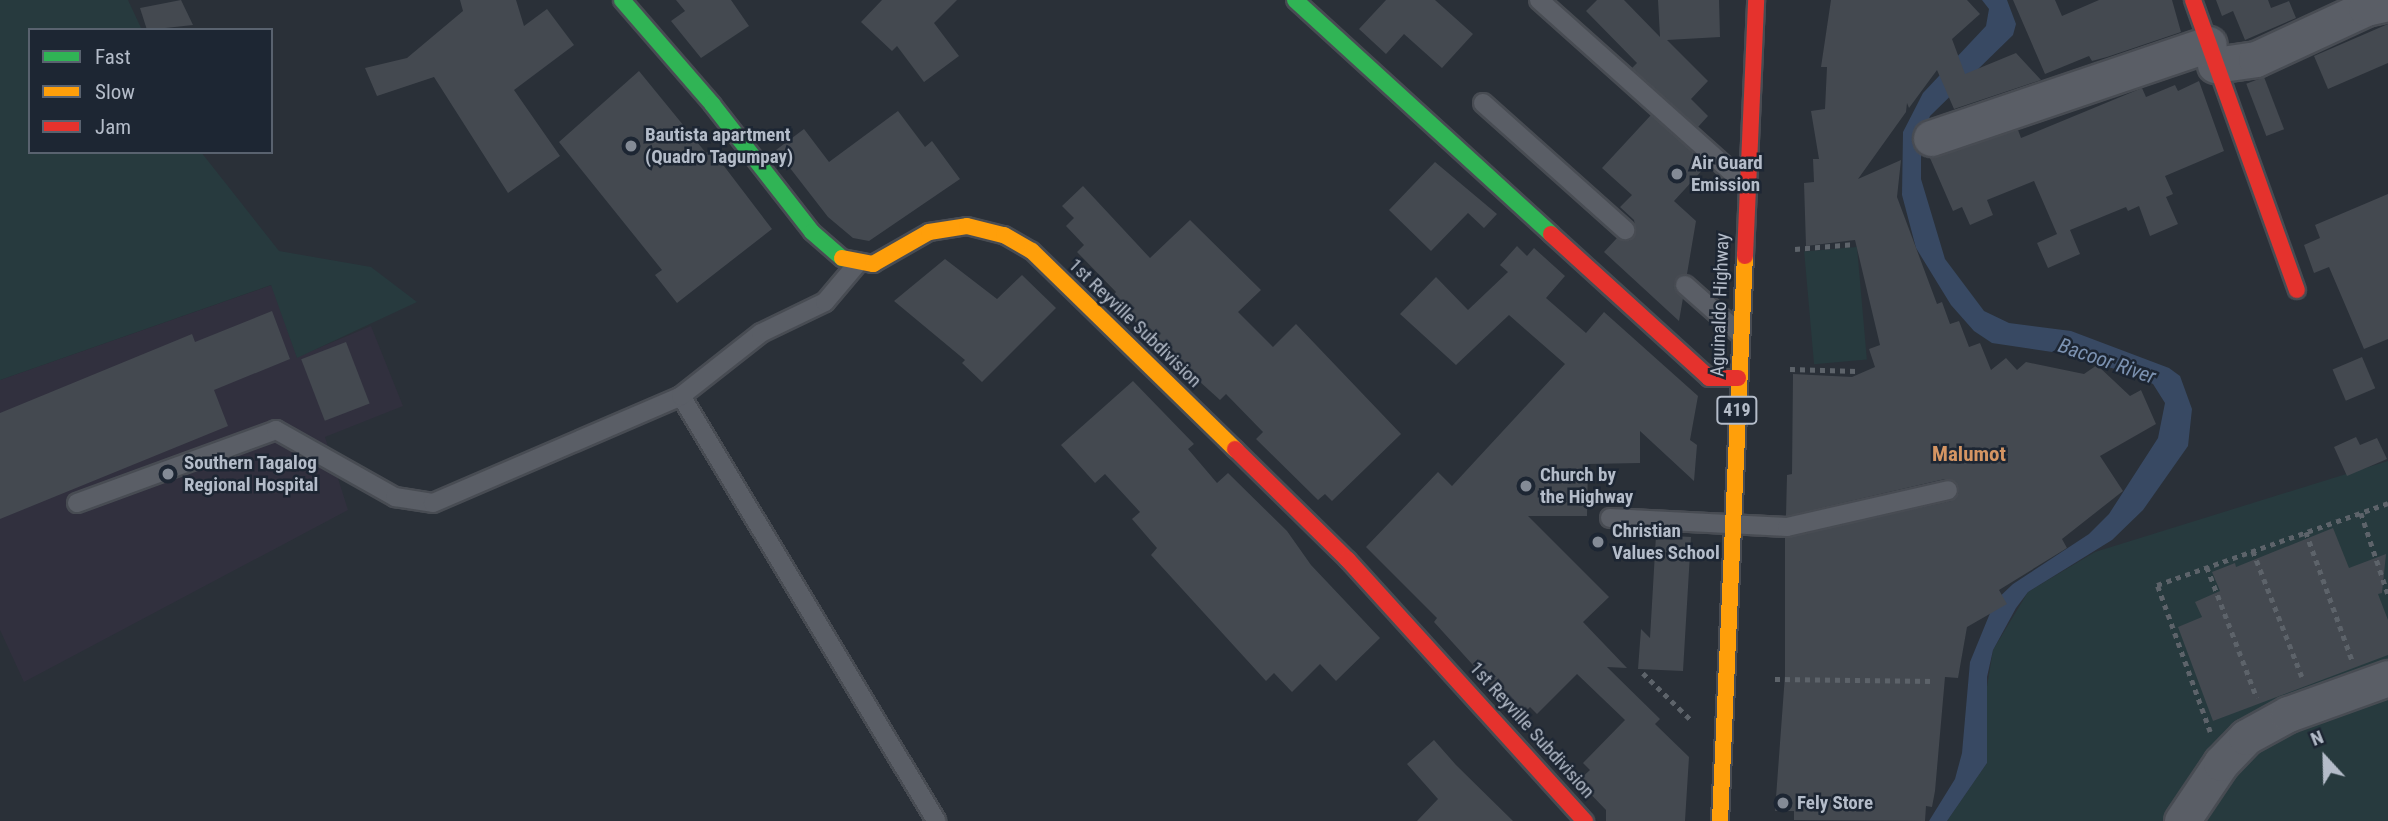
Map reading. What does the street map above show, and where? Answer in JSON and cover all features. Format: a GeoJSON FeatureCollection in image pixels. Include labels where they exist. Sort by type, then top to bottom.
{"type":"FeatureCollection","features":[{"type":"Feature","properties":{"kind":"main road"},"geometry":{"type":"LineString","coordinates":[[622,0],[712,104],[812,232],[843,258],[858,263]]}},
{"type":"Feature","properties":{"kind":"main road"},"geometry":{"type":"LineString","coordinates":[[1296,0],[1709,378],[1738,377]]}},
{"type":"Feature","properties":{"kind":"main road","name":"Aguinaldo Highway"},"geometry":{"type":"LineString","coordinates":[[1720,821],[1739,333],[1756,0]]}},
{"type":"Feature","properties":{"kind":"main road"},"geometry":{"type":"LineString","coordinates":[[2193,0],[2297,290]]}},
{"type":"Feature","properties":{"kind":"main road","name":"1st Reyville Subdivision"},"geometry":{"type":"LineString","coordinates":[[858,263],[873,264],[929,232],[948,226],[967,226],[1004,234],[1031,251],[1348,560],[1585,821]]}},
{"type":"Feature","properties":{"kind":"street"},"geometry":{"type":"LineString","coordinates":[[1931,138],[2212,55],[2256,59],[2366,8],[2388,3]]}},
{"type":"Feature","properties":{"kind":"street"},"geometry":{"type":"LineString","coordinates":[[2182,821],[2221,763],[2239,742],[2267,725],[2313,705],[2375,683]]}},
{"type":"Feature","properties":{"kind":"lane"},"geometry":{"type":"LineString","coordinates":[[1539,0],[1747,186]]}},
{"type":"Feature","properties":{"kind":"lane"},"geometry":{"type":"LineString","coordinates":[[1483,103],[1625,230]]}},
{"type":"Feature","properties":{"kind":"lane"},"geometry":{"type":"LineString","coordinates":[[77,503],[276,430],[395,497],[433,503],[681,396],[761,333],[825,302],[858,263]]}},
{"type":"Feature","properties":{"kind":"lane"},"geometry":{"type":"LineString","coordinates":[[1685,285],[1739,333]]}},
{"type":"Feature","properties":{"kind":"lane"},"geometry":{"type":"LineString","coordinates":[[681,396],[936,821]]}},
{"type":"Feature","properties":{"kind":"lane"},"geometry":{"type":"LineString","coordinates":[[1610,518],[1787,527],[1948,490]]}},
{"type":"Feature","properties":{"kind":"path"},"geometry":{"type":"LineString","coordinates":[[1796,249],[1855,244]]}},
{"type":"Feature","properties":{"kind":"path"},"geometry":{"type":"LineString","coordinates":[[1790,369],[1857,371]]}},
{"type":"Feature","properties":{"kind":"path"},"geometry":{"type":"LineString","coordinates":[[2221,763],[2157,585],[2388,503]]}},
{"type":"Feature","properties":{"kind":"path"},"geometry":{"type":"LineString","coordinates":[[2361,513],[2388,594]]}},
{"type":"Feature","properties":{"kind":"path"},"geometry":{"type":"LineString","coordinates":[[2306,532],[2375,683]]}},
{"type":"Feature","properties":{"kind":"path"},"geometry":{"type":"LineString","coordinates":[[2253,551],[2313,705]]}},
{"type":"Feature","properties":{"kind":"path"},"geometry":{"type":"LineString","coordinates":[[2207,567],[2267,725]]}},
{"type":"Feature","properties":{"kind":"path"},"geometry":{"type":"LineString","coordinates":[[1643,673],[1694,723]]}},
{"type":"Feature","properties":{"kind":"path"},"geometry":{"type":"LineString","coordinates":[[1775,679],[1934,681]]}},
{"type":"Feature","properties":{"kind":"shaded area","name":"Southern Tagalog Regional Hospital"},"geometry":{"type":"Polygon","coordinates":[[[272,285],[297,357],[371,326],[403,406],[325,437],[348,510],[24,682],[0,630],[0,380],[272,285]]]}},
{"type":"Feature","properties":{"kind":"green space"},"geometry":{"type":"Polygon","coordinates":[[[0,0],[128,0],[141,28],[28,28],[28,154],[203,154],[279,251],[371,267],[417,302],[297,358],[271,285],[0,380],[0,0]]]}},
{"type":"Feature","properties":{"kind":"green space"},"geometry":{"type":"Polygon","coordinates":[[[1857,247],[1867,360],[1814,364],[1804,252],[1857,247]]]}},
{"type":"Feature","properties":{"kind":"green space"},"geometry":{"type":"Polygon","coordinates":[[[2388,461],[2388,821],[1947,821],[1987,763],[1985,699],[1993,650],[2028,592],[2095,552],[2388,461]]]}},
{"type":"Feature","properties":{"kind":"water","name":"Bacoor River"},"geometry":{"type":"Polygon","coordinates":[[[1982,0],[2007,0],[2016,24],[2013,35],[1930,116],[1921,140],[1921,179],[1945,259],[1984,311],[2009,323],[2071,331],[2169,368],[2180,376],[2192,409],[2188,446],[2143,510],[2112,540],[2028,592],[2016,608],[1993,650],[1987,677],[1987,763],[1947,821],[1929,821],[1955,779],[1962,753],[1970,662],[1995,601],[2013,584],[2089,534],[2109,514],[2158,438],[2165,403],[2153,384],[2129,373],[2059,353],[1992,343],[1974,331],[1951,305],[1916,248],[1902,195],[1903,132],[1923,93],[1986,26],[1989,9],[1982,0]]]}},
{"type":"Feature","properties":{"kind":"building"},"geometry":{"type":"Polygon","coordinates":[[[181,0],[193,25],[146,28],[140,8],[181,0]]]}},
{"type":"Feature","properties":{"kind":"building"},"geometry":{"type":"Polygon","coordinates":[[[460,0],[516,0],[524,26],[547,9],[574,45],[514,90],[560,156],[508,193],[434,77],[377,96],[365,68],[407,58],[463,11],[460,0]]]}},
{"type":"Feature","properties":{"kind":"building"},"geometry":{"type":"Polygon","coordinates":[[[676,0],[731,0],[749,26],[701,58],[671,21],[685,11],[676,0]]]}},
{"type":"Feature","properties":{"kind":"building"},"geometry":{"type":"Polygon","coordinates":[[[882,0],[957,0],[934,23],[959,56],[924,82],[897,46],[892,51],[861,22],[882,0]]]}},
{"type":"Feature","properties":{"kind":"building"},"geometry":{"type":"Polygon","coordinates":[[[1386,0],[1435,0],[1473,34],[1442,68],[1404,34],[1386,54],[1359,29],[1386,0]]]}},
{"type":"Feature","properties":{"kind":"building"},"geometry":{"type":"Polygon","coordinates":[[[1597,0],[1624,0],[1660,37],[1658,0],[1719,0],[1720,37],[1667,40],[1708,81],[1691,99],[1708,116],[1698,127],[1632,68],[1637,63],[1586,11],[1597,0]]]}},
{"type":"Feature","properties":{"kind":"building"},"geometry":{"type":"Polygon","coordinates":[[[1831,0],[1967,0],[1980,14],[1952,39],[1965,74],[2016,53],[2041,80],[1954,109],[1937,70],[1909,108],[1907,103],[1906,112],[1858,179],[1901,160],[1897,197],[1937,304],[1942,302],[1950,324],[1959,321],[1969,347],[1980,343],[1991,370],[2006,358],[2017,370],[2026,362],[2084,374],[2097,365],[2130,396],[2141,390],[2156,424],[2100,456],[2123,491],[2062,539],[2067,548],[1999,590],[2007,604],[1967,627],[1958,678],[1945,677],[1935,791],[1932,807],[1926,806],[1925,821],[1794,820],[1794,811],[1775,811],[1785,675],[1785,538],[1951,501],[1959,493],[1956,482],[1945,479],[1786,516],[1787,475],[1792,474],[1793,374],[1852,377],[1875,367],[1869,349],[1880,345],[1855,240],[1806,246],[1804,183],[1814,182],[1813,159],[1819,159],[1811,111],[1825,109],[1827,67],[1821,67],[1831,0]]]}},
{"type":"Feature","properties":{"kind":"building"},"geometry":{"type":"Polygon","coordinates":[[[2013,0],[2055,0],[2062,16],[2099,0],[2172,0],[2181,32],[2092,61],[2089,56],[2045,74],[2013,0]]]}},
{"type":"Feature","properties":{"kind":"building"},"geometry":{"type":"Polygon","coordinates":[[[2216,0],[2268,0],[2271,8],[2289,1],[2296,18],[2245,40],[2233,11],[2222,16],[2216,0]]]}},
{"type":"Feature","properties":{"kind":"building"},"geometry":{"type":"Polygon","coordinates":[[[2388,24],[2388,63],[2328,89],[2314,56],[2388,24]]]}},
{"type":"Feature","properties":{"kind":"building"},"geometry":{"type":"Polygon","coordinates":[[[639,71],[706,153],[711,149],[772,229],[677,303],[655,275],[662,270],[559,142],[639,71]]]}},
{"type":"Feature","properties":{"kind":"building"},"geometry":{"type":"Polygon","coordinates":[[[2264,77],[2284,129],[2266,136],[2246,84],[2264,77]]]}},
{"type":"Feature","properties":{"kind":"building"},"geometry":{"type":"Polygon","coordinates":[[[2199,81],[2224,151],[2165,176],[2173,194],[2166,197],[2178,224],[2150,236],[2139,206],[2128,211],[2126,207],[2070,230],[2080,254],[2048,268],[2037,243],[2057,234],[2034,181],[1987,200],[1993,215],[1970,225],[1962,207],[1953,211],[1930,158],[2018,130],[2021,138],[2142,88],[2146,97],[2175,85],[2178,91],[2199,81]]]}},
{"type":"Feature","properties":{"kind":"building"},"geometry":{"type":"Polygon","coordinates":[[[898,111],[925,147],[932,141],[960,179],[869,241],[853,238],[828,217],[776,150],[804,129],[829,162],[898,111]]]}},
{"type":"Feature","properties":{"kind":"building"},"geometry":{"type":"Polygon","coordinates":[[[1651,115],[1707,165],[1674,201],[1696,221],[1687,274],[1674,283],[1683,298],[1679,321],[1604,252],[1617,238],[1629,241],[1636,232],[1634,220],[1620,207],[1632,195],[1602,168],[1651,115]]]}},
{"type":"Feature","properties":{"kind":"building"},"geometry":{"type":"Polygon","coordinates":[[[1435,162],[1497,214],[1484,228],[1468,213],[1431,251],[1389,210],[1435,162]]]}},
{"type":"Feature","properties":{"kind":"building"},"geometry":{"type":"Polygon","coordinates":[[[1083,186],[1150,258],[1190,220],[1261,290],[1238,312],[1273,347],[1296,324],[1401,434],[1332,501],[1325,494],[1318,500],[1256,439],[1263,432],[1226,394],[1220,400],[1111,298],[1116,292],[1077,252],[1084,245],[1066,226],[1074,218],[1062,206],[1083,186]]]}},
{"type":"Feature","properties":{"kind":"building"},"geometry":{"type":"Polygon","coordinates":[[[2388,194],[2388,339],[2364,349],[2329,267],[2314,273],[2304,245],[2320,238],[2315,225],[2388,194]]]}},
{"type":"Feature","properties":{"kind":"building"},"geometry":{"type":"Polygon","coordinates":[[[1517,246],[1527,256],[1534,248],[1565,276],[1546,298],[1586,333],[1604,312],[1698,396],[1690,440],[1697,445],[1694,481],[1640,431],[1640,463],[1588,464],[1587,516],[1528,516],[1609,597],[1583,622],[1627,668],[1607,667],[1660,719],[1655,724],[1689,757],[1685,821],[1606,821],[1606,810],[1578,781],[1590,770],[1583,763],[1625,720],[1577,674],[1537,714],[1530,707],[1520,717],[1434,622],[1437,618],[1366,547],[1438,472],[1452,486],[1565,364],[1509,315],[1456,365],[1400,314],[1436,277],[1468,310],[1508,272],[1500,265],[1517,246]]]}},
{"type":"Feature","properties":{"kind":"building"},"geometry":{"type":"Polygon","coordinates":[[[945,259],[997,299],[1022,275],[1056,308],[982,382],[962,363],[965,360],[894,301],[945,259]]]}},
{"type":"Feature","properties":{"kind":"building"},"geometry":{"type":"Polygon","coordinates":[[[272,311],[290,359],[214,390],[228,426],[0,519],[0,413],[192,334],[195,342],[272,311]]]}},
{"type":"Feature","properties":{"kind":"building"},"geometry":{"type":"Polygon","coordinates":[[[346,342],[370,404],[325,421],[301,359],[346,342]]]}},
{"type":"Feature","properties":{"kind":"building"},"geometry":{"type":"Polygon","coordinates":[[[2362,357],[2375,388],[2346,401],[2333,370],[2362,357]]]}},
{"type":"Feature","properties":{"kind":"building"},"geometry":{"type":"Polygon","coordinates":[[[1133,381],[1194,444],[1188,449],[1217,483],[1228,473],[1287,531],[1311,565],[1380,638],[1336,681],[1320,664],[1292,692],[1274,673],[1266,681],[1151,555],[1157,548],[1132,519],[1140,512],[1105,474],[1095,483],[1061,445],[1133,381]]]}},
{"type":"Feature","properties":{"kind":"building"},"geometry":{"type":"Polygon","coordinates":[[[2356,437],[2360,445],[2377,438],[2387,459],[2347,476],[2334,447],[2356,437]]]}},
{"type":"Feature","properties":{"kind":"building"},"geometry":{"type":"Polygon","coordinates":[[[2333,528],[2349,568],[2386,554],[2382,593],[2378,594],[2388,620],[2388,655],[2213,721],[2178,627],[2202,617],[2195,602],[2220,591],[2212,572],[2235,563],[2236,567],[2333,528]]]}},
{"type":"Feature","properties":{"kind":"building"},"geometry":{"type":"Polygon","coordinates":[[[1656,535],[1691,537],[1683,671],[1638,669],[1641,629],[1650,638],[1656,535]]]}},
{"type":"Feature","properties":{"kind":"building"},"geometry":{"type":"Polygon","coordinates":[[[1434,740],[1513,821],[1417,821],[1438,799],[1407,764],[1434,740]]]}},
{"type":"Feature","properties":{"kind":"traffic: fast"},"geometry":{"type":"LineString","coordinates":[[622,0],[712,104],[812,232],[842,258]]}},
{"type":"Feature","properties":{"kind":"traffic: fast"},"geometry":{"type":"LineString","coordinates":[[1295,0],[1551,234]]}},
{"type":"Feature","properties":{"kind":"traffic: slow"},"geometry":{"type":"LineString","coordinates":[[842,258],[873,264],[929,232],[967,226],[1004,235],[1032,251],[1235,449]]}},
{"type":"Feature","properties":{"kind":"traffic: slow"},"geometry":{"type":"LineString","coordinates":[[1720,821],[1745,256]]}},
{"type":"Feature","properties":{"kind":"traffic: jam"},"geometry":{"type":"LineString","coordinates":[[1745,256],[1756,0]]}},
{"type":"Feature","properties":{"kind":"traffic: jam"},"geometry":{"type":"LineString","coordinates":[[2193,0],[2297,290]]}},
{"type":"Feature","properties":{"kind":"traffic: jam"},"geometry":{"type":"LineString","coordinates":[[1551,234],[1709,378],[1738,378]]}},
{"type":"Feature","properties":{"kind":"traffic: jam"},"geometry":{"type":"LineString","coordinates":[[1235,449],[1348,560],[1585,821]]}},
{"type":"Feature","properties":{"kind":"place","name":"Bautista apartment (Quadro Tagumpay)"},"geometry":{"type":"Point","coordinates":[631,146]}},
{"type":"Feature","properties":{"kind":"place","name":"Air Guard Emission"},"geometry":{"type":"Point","coordinates":[1677,174]}},
{"type":"Feature","properties":{"kind":"place","name":"Southern Tagalog Regional Hospital"},"geometry":{"type":"Point","coordinates":[168,474]}},
{"type":"Feature","properties":{"kind":"place","name":"Church by the Highway"},"geometry":{"type":"Point","coordinates":[1526,486]}},
{"type":"Feature","properties":{"kind":"place","name":"Christian Values School"},"geometry":{"type":"Point","coordinates":[1598,542]}},
{"type":"Feature","properties":{"kind":"place","name":"Fely Store"},"geometry":{"type":"Point","coordinates":[1783,803]}},
{"type":"Feature","properties":{"kind":"district","name":"Malumot"},"geometry":{"type":"Point","coordinates":[1969,454]}}]}
